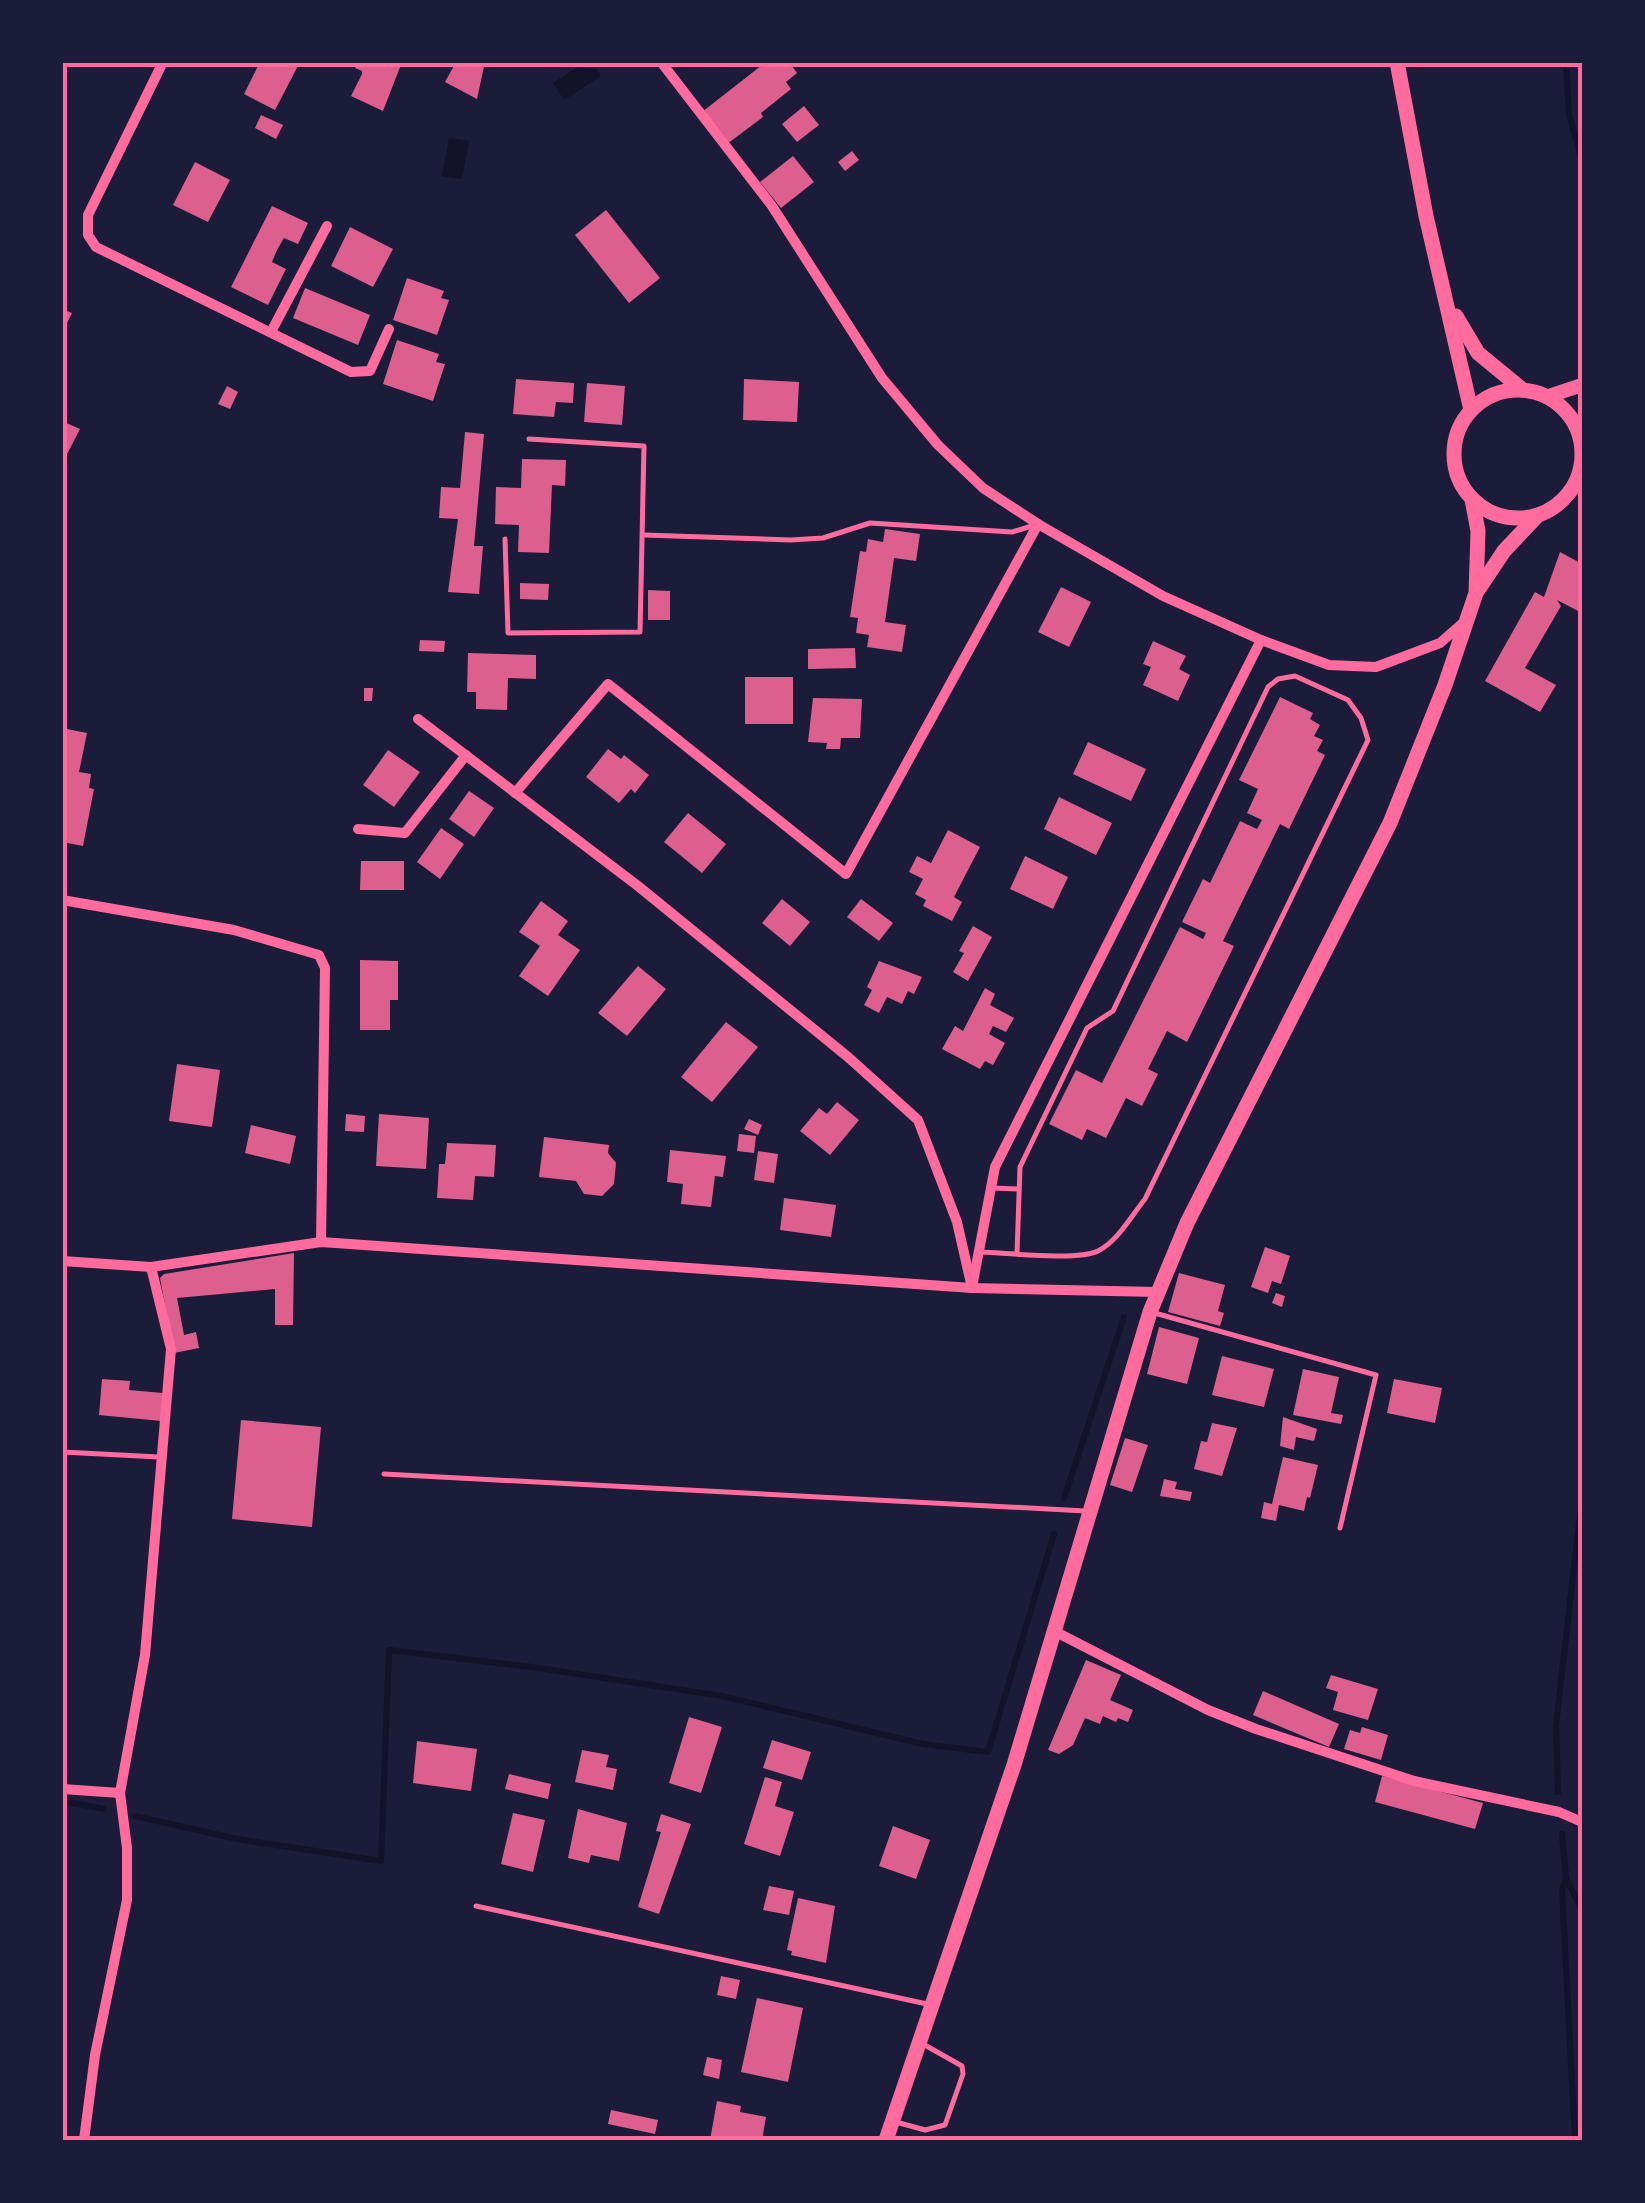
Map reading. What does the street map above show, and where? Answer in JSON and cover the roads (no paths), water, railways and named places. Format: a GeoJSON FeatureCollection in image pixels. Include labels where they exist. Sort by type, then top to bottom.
{"type":"FeatureCollection","features":[{"type":"Feature","properties":{"kind":"main road"},"geometry":{"type":"LineString","coordinates":[[1396,62],[1426,216],[1471,410]]}},
{"type":"Feature","properties":{"kind":"main road"},"geometry":{"type":"LineString","coordinates":[[1449,304],[1478,353],[1524,390]]}},
{"type":"Feature","properties":{"kind":"main road"},"geometry":{"type":"LineString","coordinates":[[1546,396],[1582,385]]}},
{"type":"Feature","properties":{"kind":"main road"},"geometry":{"type":"LineString","coordinates":[[886,2140],[1014,1765],[1150,1312],[1187,1223],[1390,823],[1415,766],[1468,618],[1476,593],[1478,531],[1472,499],[1459,480],[1454,460],[1457,433],[1471,410],[1498,393],[1524,390],[1546,396],[1560,405],[1577,428],[1582,458],[1576,483],[1560,503],[1538,515],[1504,551],[1476,593]]}},
{"type":"Feature","properties":{"kind":"main road"},"geometry":{"type":"LineString","coordinates":[[1472,499],[1502,516],[1538,515]]}},
{"type":"Feature","properties":{"kind":"street"},"geometry":{"type":"LineString","coordinates":[[163,62],[88,215],[88,236],[96,247],[352,372],[370,371],[389,329]]}},
{"type":"Feature","properties":{"kind":"street"},"geometry":{"type":"LineString","coordinates":[[661,62],[772,206],[882,378],[938,445],[983,488],[1164,596],[1330,666],[1376,667],[1440,643],[1468,618]]}},
{"type":"Feature","properties":{"kind":"street"},"geometry":{"type":"LineString","coordinates":[[271,332],[327,226]]}},
{"type":"Feature","properties":{"kind":"street"},"geometry":{"type":"LineString","coordinates":[[515,793],[608,684],[846,874],[1038,524]]}},
{"type":"Feature","properties":{"kind":"street"},"geometry":{"type":"LineString","coordinates":[[972,1288],[995,1167],[1261,640]]}},
{"type":"Feature","properties":{"kind":"street"},"geometry":{"type":"LineString","coordinates":[[418,720],[638,886],[833,1044],[918,1120],[957,1222],[972,1288]]}},
{"type":"Feature","properties":{"kind":"street"},"geometry":{"type":"LineString","coordinates":[[358,829],[405,833],[466,755]]}},
{"type":"Feature","properties":{"kind":"street"},"geometry":{"type":"LineString","coordinates":[[62,900],[234,930],[319,955],[325,968],[321,1242]]}},
{"type":"Feature","properties":{"kind":"street"},"geometry":{"type":"LineString","coordinates":[[62,1260],[151,1268],[321,1242],[972,1288],[1158,1292]]}},
{"type":"Feature","properties":{"kind":"street"},"geometry":{"type":"LineString","coordinates":[[84,2140],[95,2054],[127,1900],[127,1848],[120,1793],[145,1655],[163,1457],[171,1349],[151,1268]]}},
{"type":"Feature","properties":{"kind":"street"},"geometry":{"type":"LineString","coordinates":[[1054,1631],[1208,1710],[1256,1729],[1414,1780],[1559,1812],[1582,1822]]}},
{"type":"Feature","properties":{"kind":"street"},"geometry":{"type":"LineString","coordinates":[[62,1789],[120,1793]]}},
{"type":"Feature","properties":{"kind":"lane"},"geometry":{"type":"LineString","coordinates":[[505,539],[508,634],[640,632],[644,446],[529,439]]}},
{"type":"Feature","properties":{"kind":"lane"},"geometry":{"type":"LineString","coordinates":[[643,535],[790,540],[823,538],[870,523],[1012,532],[1038,524]]}},
{"type":"Feature","properties":{"kind":"lane"},"geometry":{"type":"LineString","coordinates":[[979,1252],[1074,1255],[1098,1251],[1146,1198],[1368,740],[1348,700],[1295,676],[1278,679],[1268,687],[1113,1010],[1087,1028],[1020,1167],[1017,1253]]}},
{"type":"Feature","properties":{"kind":"lane"},"geometry":{"type":"LineString","coordinates":[[991,1188],[1019,1189]]}},
{"type":"Feature","properties":{"kind":"lane"},"geometry":{"type":"LineString","coordinates":[[1150,1312],[1376,1375],[1340,1528]]}},
{"type":"Feature","properties":{"kind":"lane"},"geometry":{"type":"LineString","coordinates":[[62,1452],[163,1457]]}},
{"type":"Feature","properties":{"kind":"lane"},"geometry":{"type":"LineString","coordinates":[[384,1474],[1090,1511]]}},
{"type":"Feature","properties":{"kind":"lane"},"geometry":{"type":"LineString","coordinates":[[476,1906],[933,2006]]}},
{"type":"Feature","properties":{"kind":"lane"},"geometry":{"type":"LineString","coordinates":[[893,2121],[925,2130],[946,2124],[963,2074],[962,2066],[920,2042]]}},
{"type":"Feature","properties":{"kind":"waterway"},"geometry":{"type":"LineString","coordinates":[[1566,62],[1569,114],[1582,161]]}},
{"type":"Feature","properties":{"kind":"waterway"},"geometry":{"type":"LineString","coordinates":[[1064,1498],[1124,1317]]}},
{"type":"Feature","properties":{"kind":"waterway"},"geometry":{"type":"LineString","coordinates":[[1558,1792],[1556,1725],[1582,1497]]}},
{"type":"Feature","properties":{"kind":"waterway"},"geometry":{"type":"LineString","coordinates":[[135,1816],[237,1839],[381,1861],[389,1650],[722,1696],[923,1744],[988,1752],[1054,1534]]}},
{"type":"Feature","properties":{"kind":"waterway"},"geometry":{"type":"LineString","coordinates":[[62,1801],[104,1809]]}},
{"type":"Feature","properties":{"kind":"waterway"},"geometry":{"type":"LineString","coordinates":[[1562,1834],[1566,1878],[1582,1910]]}},
{"type":"Feature","properties":{"kind":"waterway"},"geometry":{"type":"LineString","coordinates":[[1566,1878],[1562,1890],[1575,2140]]}}]}
